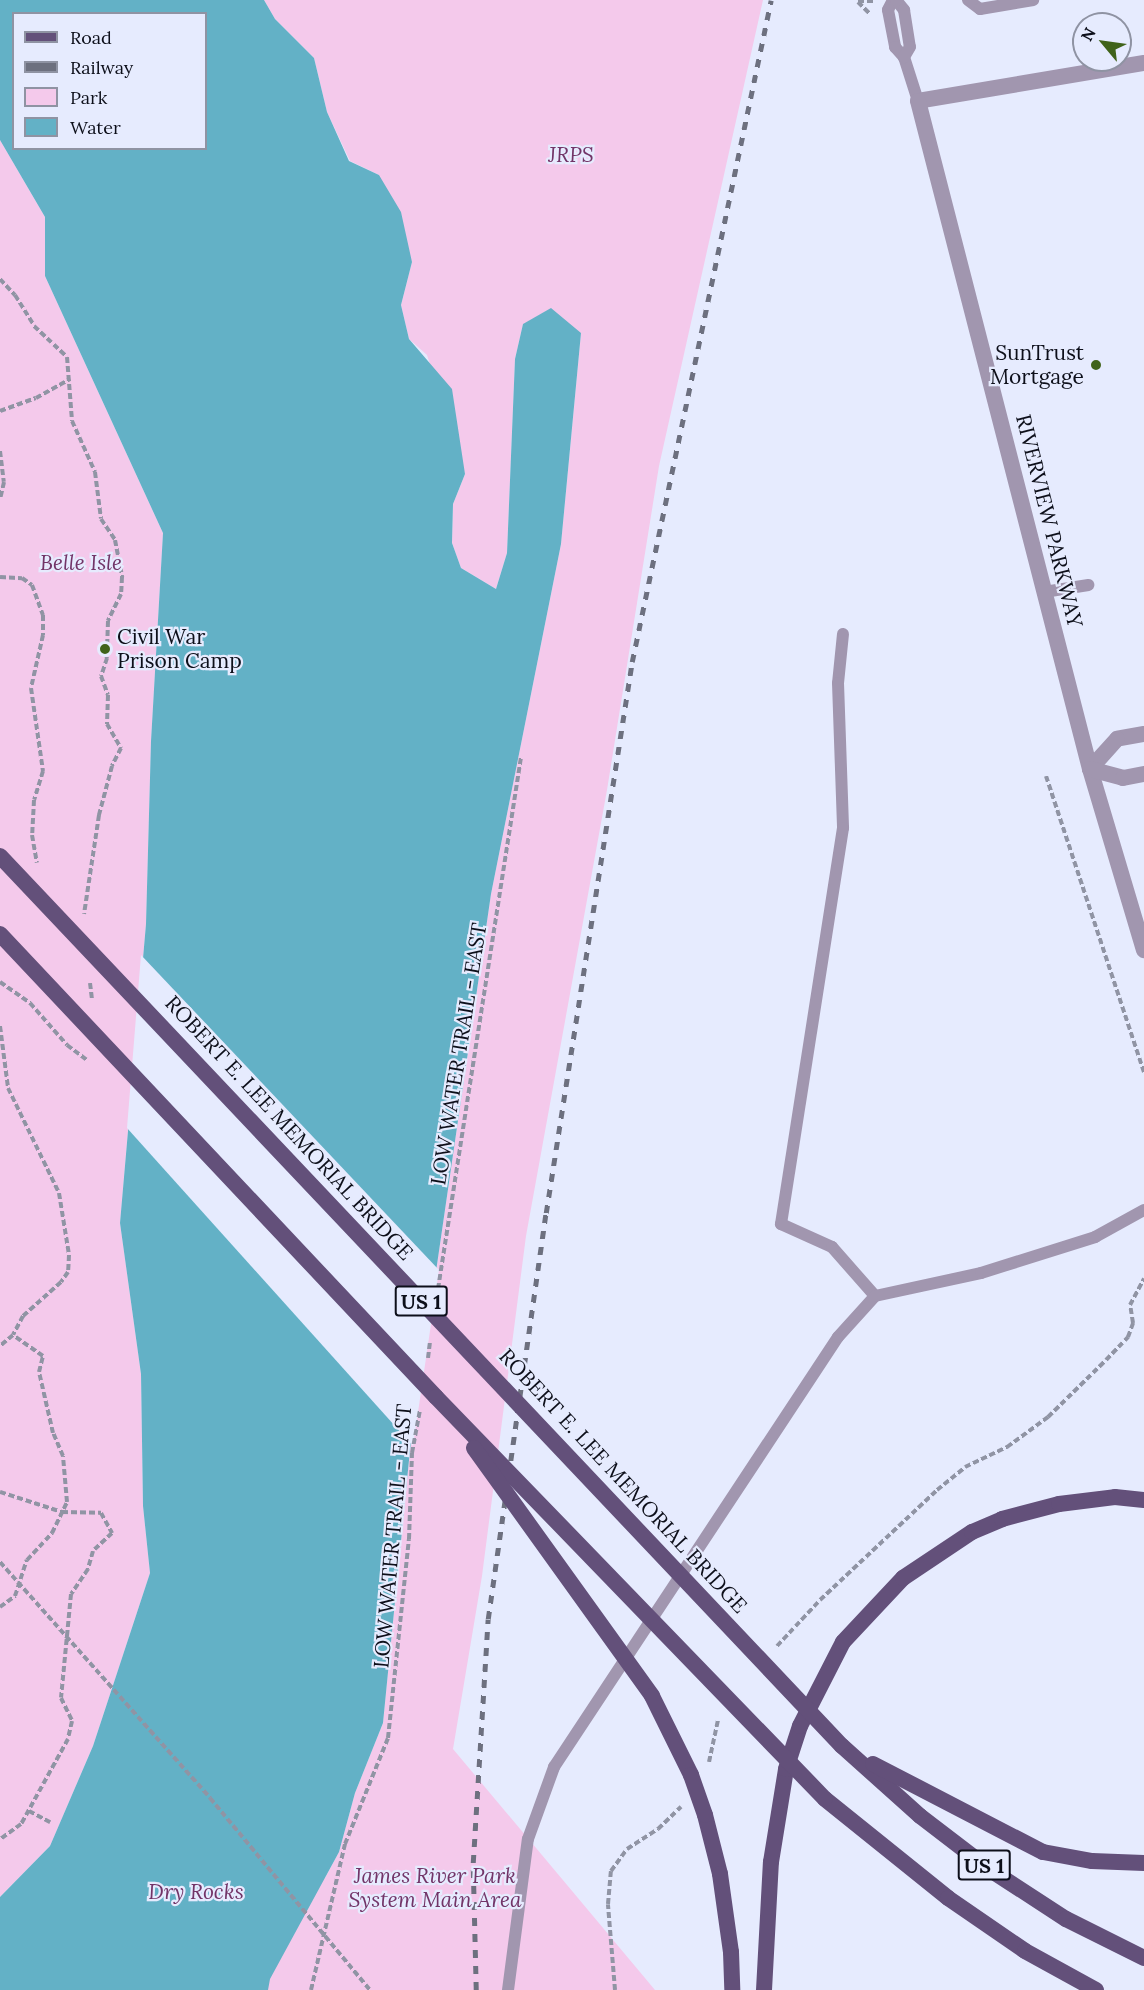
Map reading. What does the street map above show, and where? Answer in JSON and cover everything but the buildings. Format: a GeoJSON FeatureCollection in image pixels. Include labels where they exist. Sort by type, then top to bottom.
{"type":"FeatureCollection","features":[{"type":"Feature","properties":{"kind":"main road","name":"ROBERT E. LEE MEMORIAL BRIDGE"},"geometry":{"type":"LineString","coordinates":[[0,856],[842,1746]]}},
{"type":"Feature","properties":{"kind":"main road","name":"US 1"},"geometry":{"type":"LineString","coordinates":[[0,934],[436,1397],[825,1798],[948,1898],[1025,1951],[1096,1990]]}},
{"type":"Feature","properties":{"kind":"main road"},"geometry":{"type":"LineString","coordinates":[[436,1397],[652,1696],[686,1765],[705,1815],[720,1874],[731,1952],[732,1990]]}},
{"type":"Feature","properties":{"kind":"main road"},"geometry":{"type":"LineString","coordinates":[[764,1990],[771,1862],[786,1769],[824,1674],[850,1634],[903,1578],[972,1532],[1011,1516],[1059,1504],[1115,1497],[1144,1500]]}},
{"type":"Feature","properties":{"kind":"main road"},"geometry":{"type":"LineString","coordinates":[[842,1746],[931,1797],[1043,1852],[1092,1861],[1144,1863]]}},
{"type":"Feature","properties":{"kind":"main road","name":"US 1"},"geometry":{"type":"LineString","coordinates":[[842,1746],[920,1816],[992,1871],[1066,1919],[1144,1958]]}},
{"type":"Feature","properties":{"kind":"street"},"geometry":{"type":"LineString","coordinates":[[918,101],[1144,63]]}},
{"type":"Feature","properties":{"kind":"street","name":"RIVERVIEW PARKWAY"},"geometry":{"type":"LineString","coordinates":[[918,101],[1090,769],[1144,950]]}},
{"type":"Feature","properties":{"kind":"street"},"geometry":{"type":"LineString","coordinates":[[1144,734],[1116,739],[1090,769],[1123,778],[1144,774]]}},
{"type":"Feature","properties":{"kind":"lane"},"geometry":{"type":"LineString","coordinates":[[894,0],[888,10],[895,47],[904,57],[918,101]]}},
{"type":"Feature","properties":{"kind":"lane"},"geometry":{"type":"LineString","coordinates":[[968,0],[980,9],[1033,0]]}},
{"type":"Feature","properties":{"kind":"lane"},"geometry":{"type":"LineString","coordinates":[[1044,592],[1088,585]]}},
{"type":"Feature","properties":{"kind":"lane"},"geometry":{"type":"LineString","coordinates":[[843,634],[838,683],[843,828],[781,1224],[832,1247],[875,1296]]}},
{"type":"Feature","properties":{"kind":"lane"},"geometry":{"type":"LineString","coordinates":[[508,1990],[528,1839],[554,1767],[838,1336],[875,1296],[981,1273],[1095,1237],[1144,1210]]}},
{"type":"Feature","properties":{"kind":"path"},"geometry":{"type":"LineString","coordinates":[[858,0],[879,1]]}},
{"type":"Feature","properties":{"kind":"path"},"geometry":{"type":"LineString","coordinates":[[0,279],[15,295],[34,326],[64,351],[70,379],[72,421],[95,472],[101,519],[115,540],[122,577],[121,594],[108,621],[107,658],[101,676],[108,695],[107,724],[121,748],[112,766],[97,824],[82,924]]}},
{"type":"Feature","properties":{"kind":"path"},"geometry":{"type":"LineString","coordinates":[[0,411],[36,398],[70,379]]}},
{"type":"Feature","properties":{"kind":"path"},"geometry":{"type":"LineString","coordinates":[[0,451],[4,482],[0,500]]}},
{"type":"Feature","properties":{"kind":"path"},"geometry":{"type":"LineString","coordinates":[[0,577],[22,579],[32,585],[43,615],[41,645],[31,681],[43,771],[34,800],[32,835],[38,868]]}},
{"type":"Feature","properties":{"kind":"path","name":"LOW WATER TRAIL - EAST"},"geometry":{"type":"LineString","coordinates":[[436,1300],[521,757]]}},
{"type":"Feature","properties":{"kind":"path"},"geometry":{"type":"LineString","coordinates":[[1046,776],[1144,1072]]}},
{"type":"Feature","properties":{"kind":"path"},"geometry":{"type":"LineString","coordinates":[[89,975],[92,1007]]}},
{"type":"Feature","properties":{"kind":"path"},"geometry":{"type":"LineString","coordinates":[[0,982],[30,1003],[67,1045],[96,1066],[87,1052]]}},
{"type":"Feature","properties":{"kind":"path"},"geometry":{"type":"LineString","coordinates":[[0,1026],[8,1088],[59,1193],[69,1255],[68,1272],[61,1282],[23,1316],[13,1335],[0,1346]]}},
{"type":"Feature","properties":{"kind":"path"},"geometry":{"type":"LineString","coordinates":[[0,1607],[15,1596],[27,1560],[52,1533],[67,1502],[67,1482],[39,1372],[43,1356],[13,1335]]}},
{"type":"Feature","properties":{"kind":"path"},"geometry":{"type":"LineString","coordinates":[[427,1359],[431,1336]]}},
{"type":"Feature","properties":{"kind":"path","name":"LOW WATER TRAIL - EAST"},"geometry":{"type":"LineString","coordinates":[[311,1990],[345,1844],[388,1738],[409,1539],[412,1453],[420,1407]]}},
{"type":"Feature","properties":{"kind":"path"},"geometry":{"type":"LineString","coordinates":[[0,1492],[62,1512],[102,1513],[112,1533],[93,1551],[88,1569],[71,1594],[61,1698],[72,1721],[68,1739],[21,1824],[0,1839]]}},
{"type":"Feature","properties":{"kind":"path"},"geometry":{"type":"LineString","coordinates":[[0,1562],[210,1798],[370,1990]]}},
{"type":"Feature","properties":{"kind":"path"},"geometry":{"type":"LineString","coordinates":[[29,1811],[50,1822]]}},
{"type":"Feature","properties":{"kind":"green space","name":"JRPS"},"geometry":{"type":"Polygon","coordinates":[[[264,0],[763,0],[659,466],[607,790],[526,1236],[482,1576],[453,1749],[655,1990],[0,1990],[325,1878],[339,1852],[355,1793],[383,1723],[410,1450],[491,894],[561,544],[581,333],[523,324],[515,359],[507,553],[496,589],[461,568],[452,543],[453,504],[465,474],[427,355],[409,339],[401,305],[412,262],[379,175],[350,161],[327,112],[314,58],[275,19],[264,0]]]}},
{"type":"Feature","properties":{"kind":"green space","name":"Belle Isle"},"geometry":{"type":"Polygon","coordinates":[[[0,140],[45,217],[45,276],[163,533],[151,741],[146,924],[120,1223],[141,1374],[143,1506],[150,1573],[93,1746],[50,1846],[0,1897],[0,140]]]}},
{"type":"Feature","properties":{"kind":"water"},"geometry":{"type":"Polygon","coordinates":[[[0,0],[264,0],[275,19],[314,58],[327,112],[349,161],[379,175],[401,212],[412,262],[401,305],[409,339],[452,389],[465,474],[453,504],[452,543],[461,568],[496,589],[507,553],[515,359],[523,324],[551,308],[581,333],[561,544],[491,894],[410,1450],[383,1723],[355,1793],[339,1852],[270,1979],[268,1990],[0,1990],[0,1897],[50,1846],[93,1746],[150,1573],[143,1506],[141,1374],[120,1223],[146,924],[151,741],[163,533],[45,276],[45,217],[0,140],[0,0]]]}},
{"type":"Feature","properties":{"kind":"pier"},"geometry":{"type":"Polygon","coordinates":[[[141,955],[439,1270],[413,1446],[127,1128],[141,955]]]}},
{"type":"Feature","properties":{"kind":"railway"},"geometry":{"type":"LineString","coordinates":[[476,1990],[473,1863],[488,1619],[546,1213],[632,662],[771,0]]}},
{"type":"Feature","properties":{"kind":"place","name":"SunTrust Mortgage"},"geometry":{"type":"Point","coordinates":[1096,365]}},
{"type":"Feature","properties":{"kind":"place","name":"Civil War Prison Camp"},"geometry":{"type":"Point","coordinates":[105,649]}},
{"type":"Feature","properties":{"kind":"park label","name":"James River Park System Main Area"},"geometry":{"type":"Point","coordinates":[435,1888]}},
{"type":"Feature","properties":{"kind":"park label","name":"Dry Rocks"},"geometry":{"type":"Point","coordinates":[196,1892]}}]}
